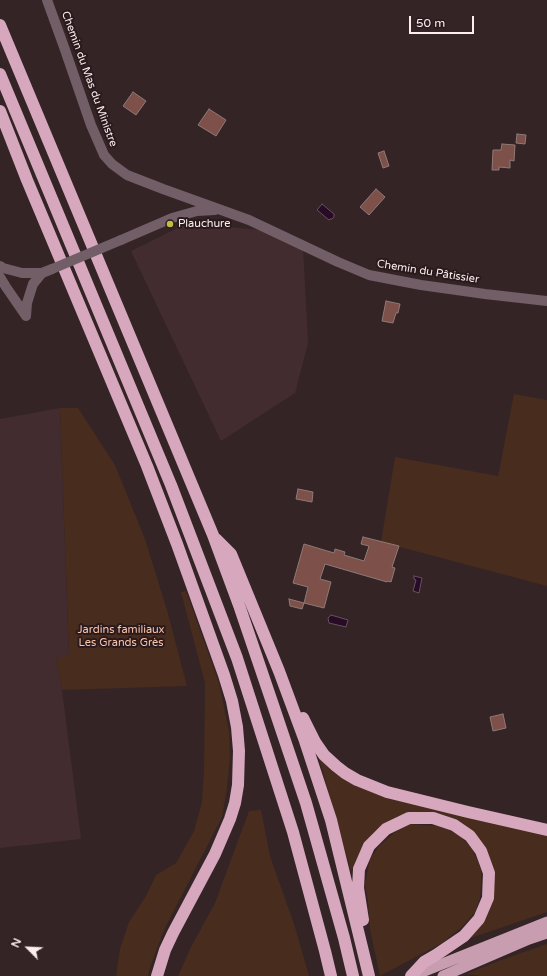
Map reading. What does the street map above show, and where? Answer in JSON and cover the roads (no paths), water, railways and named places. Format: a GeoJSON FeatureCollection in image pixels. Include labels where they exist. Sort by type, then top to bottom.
{"type":"FeatureCollection","features":[{"type":"Feature","properties":{"kind":"highway"},"geometry":{"type":"LineString","coordinates":[[0,25],[213,535],[240,608],[306,803],[344,938],[353,976]]}},
{"type":"Feature","properties":{"kind":"highway"},"geometry":{"type":"LineString","coordinates":[[0,74],[171,485],[237,658],[293,832],[326,951],[331,976]]}},
{"type":"Feature","properties":{"kind":"highway"},"geometry":{"type":"LineString","coordinates":[[0,111],[27,180],[147,466],[224,675],[232,701],[237,726],[239,751],[238,785],[235,803],[230,819],[215,854],[165,950],[157,976]]}},
{"type":"Feature","properties":{"kind":"highway"},"geometry":{"type":"LineString","coordinates":[[213,535],[231,554],[279,671],[302,734],[331,820],[369,976]]}},
{"type":"Feature","properties":{"kind":"highway"},"geometry":{"type":"LineString","coordinates":[[279,671],[289,686],[315,742],[324,755],[345,773],[387,792],[547,830]]}},
{"type":"Feature","properties":{"kind":"highway"},"geometry":{"type":"LineString","coordinates":[[364,953],[366,938],[358,888],[359,869],[369,846],[386,829],[409,818],[433,818],[454,825],[470,836],[481,851],[489,873],[488,898],[479,919],[464,936],[424,962],[411,976]]}},
{"type":"Feature","properties":{"kind":"highway"},"geometry":{"type":"LineString","coordinates":[[411,976],[547,922]]}},
{"type":"Feature","properties":{"kind":"highway"},"geometry":{"type":"LineString","coordinates":[[443,976],[529,939],[547,933]]}},
{"type":"Feature","properties":{"kind":"street","name":"Chemin du Mas du Ministre"},"geometry":{"type":"LineString","coordinates":[[47,0],[91,125],[104,155],[108,160],[127,175],[222,210]]}},
{"type":"Feature","properties":{"kind":"street"},"geometry":{"type":"LineString","coordinates":[[0,276],[26,316],[27,303],[33,284],[42,274],[172,218],[197,211],[222,210]]}},
{"type":"Feature","properties":{"kind":"street","name":"Chemin du Pâtissier"},"geometry":{"type":"LineString","coordinates":[[222,210],[249,220],[369,275],[421,285],[547,301]]}},
{"type":"Feature","properties":{"kind":"street"},"geometry":{"type":"LineString","coordinates":[[0,266],[22,273],[42,274]]}},
{"type":"Feature","properties":{"kind":"place","name":"Plauchure"},"geometry":{"type":"Point","coordinates":[170,224]}},
{"type":"Feature","properties":{"kind":"park label","name":"Jardins familiaux Les Grands Grès"},"geometry":{"type":"Point","coordinates":[121,636]}}]}
